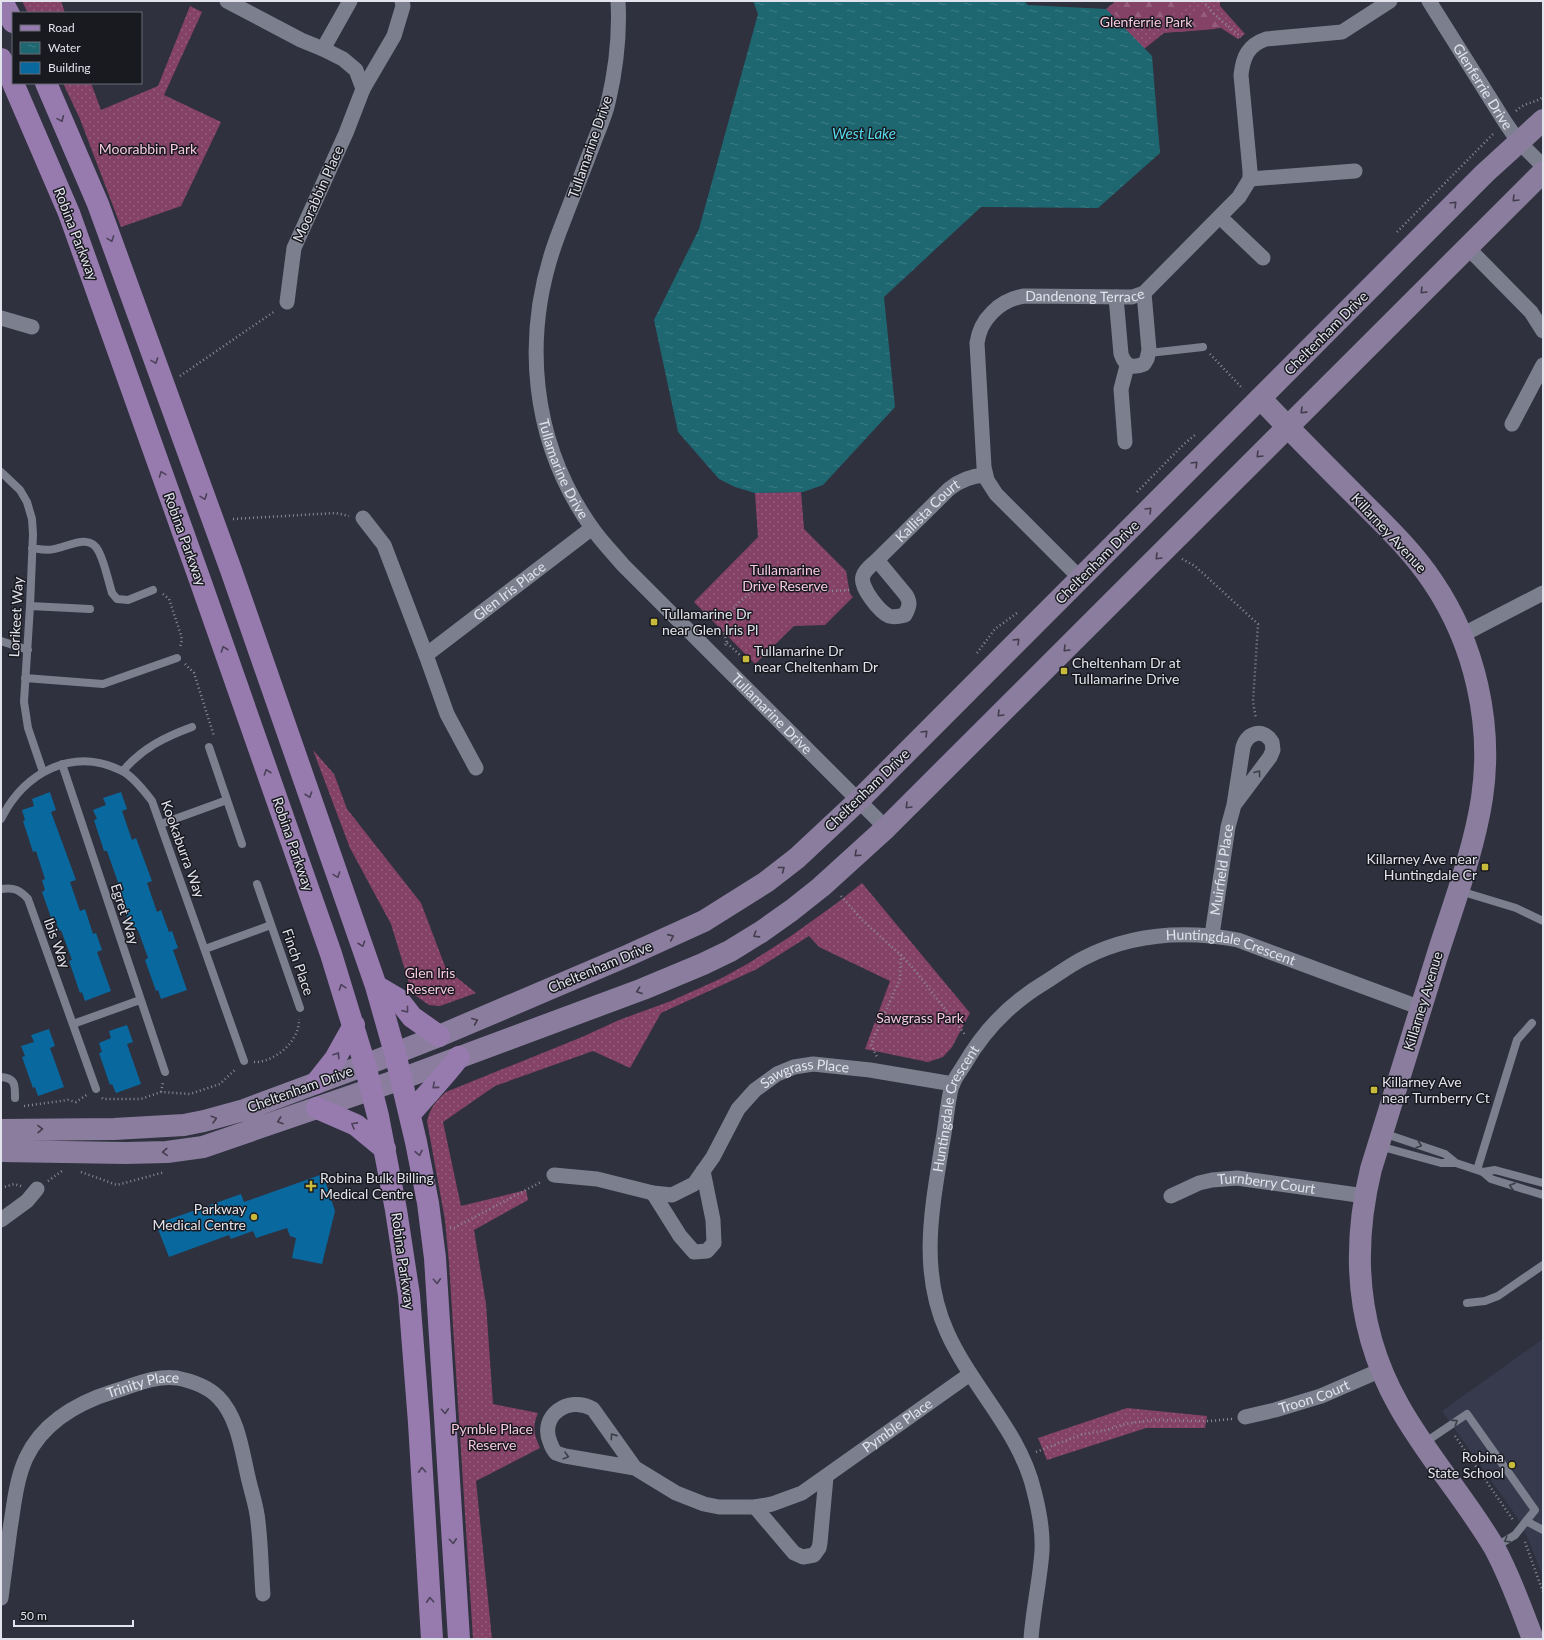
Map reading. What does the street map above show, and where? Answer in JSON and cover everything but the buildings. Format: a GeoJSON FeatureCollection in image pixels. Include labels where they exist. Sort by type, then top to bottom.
{"type":"FeatureCollection","features":[{"type":"Feature","properties":{"kind":"main road"},"geometry":{"type":"LineString","coordinates":[[2,1],[12,20]]}},
{"type":"Feature","properties":{"kind":"main road","name":"Robina Parkway"},"geometry":{"type":"LineString","coordinates":[[1,59],[12,81]]}},
{"type":"Feature","properties":{"kind":"main road","name":"Robina Parkway"},"geometry":{"type":"LineString","coordinates":[[13,84],[72,221],[203,588],[331,954],[365,1065],[385,1149],[402,1241],[409,1295],[419,1422],[432,1639]]}},
{"type":"Feature","properties":{"kind":"main road","name":"Robina Parkway"},"geometry":{"type":"LineString","coordinates":[[46,84],[98,204],[212,520],[376,986],[395,1054],[410,1114],[428,1203],[436,1258],[459,1639]]}},
{"type":"Feature","properties":{"kind":"main road","name":"Cheltenham Drive"},"geometry":{"type":"LineString","coordinates":[[1,1130],[114,1129],[184,1125],[244,1110],[395,1054],[629,955],[704,921],[766,882],[791,862],[858,801],[1080,578],[1252,394],[1518,141],[1543,120]]}},
{"type":"Feature","properties":{"kind":"main road","name":"Cheltenham Drive"},"geometry":{"type":"LineString","coordinates":[[1,1151],[126,1153],[203,1147],[401,1079],[644,989],[730,951],[761,932],[821,887],[886,828],[1543,172]]}},
{"type":"Feature","properties":{"kind":"main road","name":"Killarney Avenue"},"geometry":{"type":"LineString","coordinates":[[1252,394],[1388,528],[1420,563],[1446,604],[1462,635],[1471,660],[1477,686],[1483,718],[1485,745],[1482,798],[1474,834],[1458,890],[1380,1139],[1364,1196],[1361,1230],[1360,1282],[1369,1334],[1381,1370],[1400,1408],[1494,1548],[1516,1595],[1533,1639]]}},
{"type":"Feature","properties":{"kind":"main road"},"geometry":{"type":"LineString","coordinates":[[376,986],[398,999],[412,1017],[439,1036]]}},
{"type":"Feature","properties":{"kind":"main road"},"geometry":{"type":"LineString","coordinates":[[316,1084],[338,1053],[354,1025]]}},
{"type":"Feature","properties":{"kind":"main road"},"geometry":{"type":"LineString","coordinates":[[410,1114],[433,1086],[441,1080],[459,1057]]}},
{"type":"Feature","properties":{"kind":"main road"},"geometry":{"type":"LineString","coordinates":[[317,1108],[356,1125],[385,1149]]}},
{"type":"Feature","properties":{"kind":"street"},"geometry":{"type":"LineString","coordinates":[[228,1],[301,40],[343,59],[356,70],[364,89]]}},
{"type":"Feature","properties":{"kind":"street"},"geometry":{"type":"LineString","coordinates":[[323,49],[350,1]]}},
{"type":"Feature","properties":{"kind":"street","name":"Moorabbin Place"},"geometry":{"type":"LineString","coordinates":[[287,302],[294,248],[364,89],[394,36],[403,6],[402,1]]}},
{"type":"Feature","properties":{"kind":"street","name":"Tullamarine Drive"},"geometry":{"type":"LineString","coordinates":[[618,1],[619,39],[608,104],[545,274],[538,307],[535,339],[541,407],[554,457],[577,503],[592,528],[623,565],[886,828]]}},
{"type":"Feature","properties":{"kind":"street"},"geometry":{"type":"LineString","coordinates":[[1354,171],[1250,179],[1241,75],[1245,56],[1253,45],[1266,39],[1342,32],[1390,1]]}},
{"type":"Feature","properties":{"kind":"street","name":"Glenferrie Drive"},"geometry":{"type":"LineString","coordinates":[[1429,1],[1518,141],[1543,166]]}},
{"type":"Feature","properties":{"kind":"street","name":"Dandenong Terrace"},"geometry":{"type":"LineString","coordinates":[[1080,578],[992,490],[987,480],[985,474],[977,343],[978,334],[982,326],[999,306],[1016,297],[1132,297],[1144,293],[1239,197],[1250,179]]}},
{"type":"Feature","properties":{"kind":"street"},"geometry":{"type":"LineString","coordinates":[[1220,217],[1263,258]]}},
{"type":"Feature","properties":{"kind":"street"},"geometry":{"type":"LineString","coordinates":[[1467,247],[1531,312],[1543,331]]}},
{"type":"Feature","properties":{"kind":"street"},"geometry":{"type":"LineString","coordinates":[[1116,297],[1121,354],[1127,366],[1133,367],[1144,364],[1149,354],[1144,293]]}},
{"type":"Feature","properties":{"kind":"street"},"geometry":{"type":"LineString","coordinates":[[1,318],[32,327]]}},
{"type":"Feature","properties":{"kind":"street"},"geometry":{"type":"LineString","coordinates":[[1512,424],[1543,365]]}},
{"type":"Feature","properties":{"kind":"street"},"geometry":{"type":"LineString","coordinates":[[1125,442],[1121,389],[1127,366]]}},
{"type":"Feature","properties":{"kind":"street","name":"Kallista Court"},"geometry":{"type":"LineString","coordinates":[[863,588],[862,582],[865,571],[948,488],[958,481],[985,474]]}},
{"type":"Feature","properties":{"kind":"street"},"geometry":{"type":"LineString","coordinates":[[363,518],[384,546],[447,714],[476,768]]}},
{"type":"Feature","properties":{"kind":"street","name":"Glen Iris Place"},"geometry":{"type":"LineString","coordinates":[[426,655],[592,528]]}},
{"type":"Feature","properties":{"kind":"street"},"geometry":{"type":"LineString","coordinates":[[863,588],[888,615],[896,617],[905,615],[909,608],[910,602],[906,595],[877,560]]}},
{"type":"Feature","properties":{"kind":"street"},"geometry":{"type":"LineString","coordinates":[[1462,635],[1543,594]]}},
{"type":"Feature","properties":{"kind":"street","name":"Muirfield Place"},"geometry":{"type":"LineString","coordinates":[[1212,935],[1228,827],[1234,805],[1243,747],[1248,738],[1259,733],[1264,734],[1272,742],[1272,753],[1234,805]]}},
{"type":"Feature","properties":{"kind":"street","name":"Huntingdale Crescent"},"geometry":{"type":"LineString","coordinates":[[1031,1639],[1042,1550],[1040,1522],[1034,1491],[1023,1458],[999,1416],[955,1349],[937,1306],[930,1262],[932,1207],[953,1084],[975,1046],[998,1018],[1028,992],[1084,958],[1132,940],[1155,935],[1212,935],[1238,940],[1421,1008]]}},
{"type":"Feature","properties":{"kind":"street","name":"Sawgrass Place"},"geometry":{"type":"LineString","coordinates":[[554,1175],[597,1178],[653,1193],[672,1195],[694,1184],[713,1157],[738,1109],[754,1090],[777,1074],[794,1067],[820,1064],[870,1070],[953,1084]]}},
{"type":"Feature","properties":{"kind":"street"},"geometry":{"type":"LineString","coordinates":[[653,1193],[680,1236],[694,1252],[707,1251],[714,1243],[713,1220],[703,1171]]}},
{"type":"Feature","properties":{"kind":"street","name":"Turnberry Court"},"geometry":{"type":"LineString","coordinates":[[1171,1196],[1199,1183],[1212,1180],[1237,1178],[1364,1196]]}},
{"type":"Feature","properties":{"kind":"street"},"geometry":{"type":"LineString","coordinates":[[1,1220],[27,1201],[37,1189]]}},
{"type":"Feature","properties":{"kind":"street","name":"Troon Court"},"geometry":{"type":"LineString","coordinates":[[1245,1417],[1275,1410],[1321,1396],[1381,1370]]}},
{"type":"Feature","properties":{"kind":"street","name":"Pymble Place"},"geometry":{"type":"LineString","coordinates":[[635,1468],[593,1409],[585,1404],[567,1404],[551,1418],[548,1427],[548,1438],[556,1453],[565,1456],[635,1468],[676,1493],[704,1504],[719,1507],[755,1507],[772,1504],[802,1494],[970,1374]]}},
{"type":"Feature","properties":{"kind":"street","name":"Trinity Place"},"geometry":{"type":"LineString","coordinates":[[1,1598],[21,1470],[33,1446],[42,1434],[66,1413],[102,1395],[161,1378],[175,1378],[195,1383],[211,1391],[218,1397],[236,1426],[258,1521],[263,1594]]}},
{"type":"Feature","properties":{"kind":"street"},"geometry":{"type":"LineString","coordinates":[[755,1507],[794,1553],[803,1557],[814,1555],[819,1548],[820,1543],[826,1477]]}},
{"type":"Feature","properties":{"kind":"lane"},"geometry":{"type":"LineString","coordinates":[[1149,354],[1203,347]]}},
{"type":"Feature","properties":{"kind":"lane","name":"Lorikeet Way"},"geometry":{"type":"LineString","coordinates":[[1,472],[20,490],[27,502],[32,519],[30,606],[24,702],[25,714],[43,772]]}},
{"type":"Feature","properties":{"kind":"lane"},"geometry":{"type":"LineString","coordinates":[[32,548],[56,549],[76,542],[93,544],[99,551],[112,593],[117,599],[128,600],[153,590]]}},
{"type":"Feature","properties":{"kind":"lane"},"geometry":{"type":"LineString","coordinates":[[30,606],[90,609]]}},
{"type":"Feature","properties":{"kind":"lane"},"geometry":{"type":"LineString","coordinates":[[1,641],[28,650]]}},
{"type":"Feature","properties":{"kind":"lane"},"geometry":{"type":"LineString","coordinates":[[25,678],[103,684],[177,658]]}},
{"type":"Feature","properties":{"kind":"lane"},"geometry":{"type":"LineString","coordinates":[[123,771],[143,750],[168,736],[192,728]]}},
{"type":"Feature","properties":{"kind":"lane"},"geometry":{"type":"LineString","coordinates":[[209,747],[242,844]]}},
{"type":"Feature","properties":{"kind":"lane","name":"Kookaburra Way"},"geometry":{"type":"LineString","coordinates":[[1,819],[5,802],[43,772],[62,764],[80,762],[99,763],[123,771],[140,786],[152,801],[161,824],[244,1061]]}},
{"type":"Feature","properties":{"kind":"lane","name":"Egret Way"},"geometry":{"type":"LineString","coordinates":[[62,764],[165,1072]]}},
{"type":"Feature","properties":{"kind":"lane"},"geometry":{"type":"LineString","coordinates":[[161,824],[227,800]]}},
{"type":"Feature","properties":{"kind":"lane","name":"Finch Place"},"geometry":{"type":"LineString","coordinates":[[257,884],[300,1008]]}},
{"type":"Feature","properties":{"kind":"lane","name":"Ibis Way"},"geometry":{"type":"LineString","coordinates":[[1,889],[11,887],[21,891],[28,899],[96,1089]]}},
{"type":"Feature","properties":{"kind":"lane"},"geometry":{"type":"LineString","coordinates":[[1458,890],[1516,908],[1543,921]]}},
{"type":"Feature","properties":{"kind":"lane","name":"Finch Place"},"geometry":{"type":"LineString","coordinates":[[205,949],[271,925]]}},
{"type":"Feature","properties":{"kind":"lane"},"geometry":{"type":"LineString","coordinates":[[73,1024],[140,1000]]}},
{"type":"Feature","properties":{"kind":"lane"},"geometry":{"type":"LineString","coordinates":[[1480,1171],[1517,1040],[1532,1023]]}},
{"type":"Feature","properties":{"kind":"lane"},"geometry":{"type":"LineString","coordinates":[[1,1078],[8,1078],[12,1081],[15,1086],[15,1098]]}},
{"type":"Feature","properties":{"kind":"lane"},"geometry":{"type":"LineString","coordinates":[[1380,1139],[1445,1154],[1456,1163]]}},
{"type":"Feature","properties":{"kind":"lane"},"geometry":{"type":"LineString","coordinates":[[1380,1139],[1441,1163],[1456,1163],[1480,1171],[1490,1179],[1543,1195]]}},
{"type":"Feature","properties":{"kind":"lane"},"geometry":{"type":"LineString","coordinates":[[1480,1171],[1495,1170],[1543,1184]]}},
{"type":"Feature","properties":{"kind":"lane"},"geometry":{"type":"LineString","coordinates":[[1467,1303],[1485,1302],[1498,1296],[1543,1265]]}},
{"type":"Feature","properties":{"kind":"lane"},"geometry":{"type":"LineString","coordinates":[[1423,1444],[1467,1414],[1535,1510],[1515,1535],[1494,1548]]}},
{"type":"Feature","properties":{"kind":"lane"},"geometry":{"type":"LineString","coordinates":[[1526,1521],[1543,1530]]}},
{"type":"Feature","properties":{"kind":"path"},"geometry":{"type":"LineString","coordinates":[[1203,1],[1214,14],[1253,45]]}},
{"type":"Feature","properties":{"kind":"path"},"geometry":{"type":"LineString","coordinates":[[1523,105],[1537,101],[1543,97]]}},
{"type":"Feature","properties":{"kind":"path"},"geometry":{"type":"LineString","coordinates":[[164,387],[287,302]]}},
{"type":"Feature","properties":{"kind":"path"},"geometry":{"type":"LineString","coordinates":[[1203,347],[1252,394]]}},
{"type":"Feature","properties":{"kind":"path"},"geometry":{"type":"LineString","coordinates":[[212,520],[336,514],[363,518]]}},
{"type":"Feature","properties":{"kind":"path"},"geometry":{"type":"LineString","coordinates":[[1181,559],[1195,566],[1258,624],[1253,702],[1259,733]]}},
{"type":"Feature","properties":{"kind":"path"},"geometry":{"type":"LineString","coordinates":[[743,658],[727,642],[724,633],[729,616],[737,604],[757,588],[785,583],[813,592],[847,591],[863,588]]}},
{"type":"Feature","properties":{"kind":"path"},"geometry":{"type":"LineString","coordinates":[[153,590],[159,591],[169,599],[182,640],[177,658],[194,673],[214,737],[209,747]]}},
{"type":"Feature","properties":{"kind":"path"},"geometry":{"type":"LineString","coordinates":[[712,655],[727,642]]}},
{"type":"Feature","properties":{"kind":"path"},"geometry":{"type":"LineString","coordinates":[[841,896],[862,920],[901,955],[913,968],[975,1046]]}},
{"type":"Feature","properties":{"kind":"path"},"geometry":{"type":"LineString","coordinates":[[878,1058],[871,1044],[900,979],[901,955]]}},
{"type":"Feature","properties":{"kind":"path"},"geometry":{"type":"LineString","coordinates":[[454,1228],[554,1175]]}},
{"type":"Feature","properties":{"kind":"path"},"geometry":{"type":"LineString","coordinates":[[1023,1458],[1061,1441],[1125,1424],[1153,1420],[1210,1421],[1245,1417]]}},
{"type":"Feature","properties":{"kind":"path"},"geometry":{"type":"LineString","coordinates":[[1449,1426],[1520,1529],[1543,1592]]}},
{"type":"Feature","properties":{"kind":"shaded area","name":"Robina State School"},"geometry":{"type":"Polygon","coordinates":[[[1543,1339],[1543,1577],[1530,1543],[1519,1520],[1442,1411],[1543,1339]]]}},
{"type":"Feature","properties":{"kind":"green space"},"geometry":{"type":"Polygon","coordinates":[[[22,1],[61,1],[65,12],[28,12],[22,1]]]}},
{"type":"Feature","properties":{"kind":"green space","name":"Glenferrie Park"},"geometry":{"type":"Polygon","coordinates":[[[1116,1],[1220,1],[1220,6],[1245,34],[1238,39],[1221,28],[1164,33],[1144,49],[1106,9],[1116,1]]]}},
{"type":"Feature","properties":{"kind":"green space"},"geometry":{"type":"Polygon","coordinates":[[[1120,1],[1191,1],[1188,8],[1171,13],[1181,18],[1192,17],[1196,10],[1198,11],[1200,9],[1210,14],[1218,24],[1215,29],[1178,32],[1166,28],[1162,21],[1146,17],[1123,22],[1110,9],[1115,6],[1119,7],[1120,1]]]}},
{"type":"Feature","properties":{"kind":"green space","name":"Moorabbin Park"},"geometry":{"type":"Polygon","coordinates":[[[190,6],[202,12],[164,95],[221,122],[181,206],[121,227],[80,119],[63,84],[91,84],[101,110],[158,86],[190,6]]]}},
{"type":"Feature","properties":{"kind":"green space","name":"Tullamarine Drive Reserve"},"geometry":{"type":"Polygon","coordinates":[[[801,492],[804,529],[846,571],[850,594],[853,597],[825,625],[794,626],[755,664],[694,602],[758,537],[755,493],[801,492]]]}},
{"type":"Feature","properties":{"kind":"green space","name":"Glen Iris Reserve"},"geometry":{"type":"Polygon","coordinates":[[[313,750],[334,774],[347,809],[421,903],[446,969],[476,993],[440,1006],[429,1005],[412,993],[391,924],[350,848],[313,750]]]}},
{"type":"Feature","properties":{"kind":"green space"},"geometry":{"type":"Polygon","coordinates":[[[862,883],[970,1013],[952,1047],[943,1057],[928,1062],[865,1049],[890,981],[819,947],[809,936],[757,969],[661,1013],[630,1068],[593,1051],[495,1086],[443,1122],[461,1206],[526,1190],[528,1200],[474,1230],[486,1304],[493,1404],[538,1413],[534,1430],[540,1448],[476,1481],[492,1639],[473,1639],[449,1263],[445,1220],[427,1121],[432,1108],[446,1092],[582,1037],[619,1020],[671,1001],[722,978],[749,963],[791,936],[862,883]]]}},
{"type":"Feature","properties":{"kind":"green space"},"geometry":{"type":"Polygon","coordinates":[[[1127,1408],[1207,1416],[1205,1428],[1146,1428],[1047,1460],[1038,1438],[1127,1408]]]}},
{"type":"Feature","properties":{"kind":"water","name":"West Lake"},"geometry":{"type":"Polygon","coordinates":[[[753,1],[1024,1],[1028,5],[1106,9],[1152,56],[1160,153],[1098,208],[981,207],[884,297],[895,407],[823,485],[803,492],[755,493],[735,487],[719,479],[678,432],[654,320],[699,229],[758,14],[753,1]]]}},
{"type":"Feature","properties":{"kind":"place","name":"Tullamarine Dr near Glen Iris Pl"},"geometry":{"type":"Point","coordinates":[654,622]}},
{"type":"Feature","properties":{"kind":"place","name":"Tullamarine Dr near Cheltenham Dr"},"geometry":{"type":"Point","coordinates":[746,659]}},
{"type":"Feature","properties":{"kind":"place","name":"Cheltenham Dr at Tullamarine Drive"},"geometry":{"type":"Point","coordinates":[1064,671]}},
{"type":"Feature","properties":{"kind":"place","name":"Killarney Ave near Huntingdale Cr"},"geometry":{"type":"Point","coordinates":[1485,867]}},
{"type":"Feature","properties":{"kind":"place","name":"Killarney Ave near Turnberry Ct"},"geometry":{"type":"Point","coordinates":[1374,1090]}},
{"type":"Feature","properties":{"kind":"place","name":"Robina Bulk Billing Medical Centre"},"geometry":{"type":"Point","coordinates":[311,1186]}},
{"type":"Feature","properties":{"kind":"place","name":"Parkway Medical Centre"},"geometry":{"type":"Point","coordinates":[254,1217]}},
{"type":"Feature","properties":{"kind":"place","name":"Robina State School"},"geometry":{"type":"Point","coordinates":[1512,1465]}},
{"type":"Feature","properties":{"kind":"park label","name":"Sawgrass Park"},"geometry":{"type":"Point","coordinates":[920,1018]}},
{"type":"Feature","properties":{"kind":"park label","name":"Pymble Place Reserve"},"geometry":{"type":"Point","coordinates":[492,1438]}}]}
